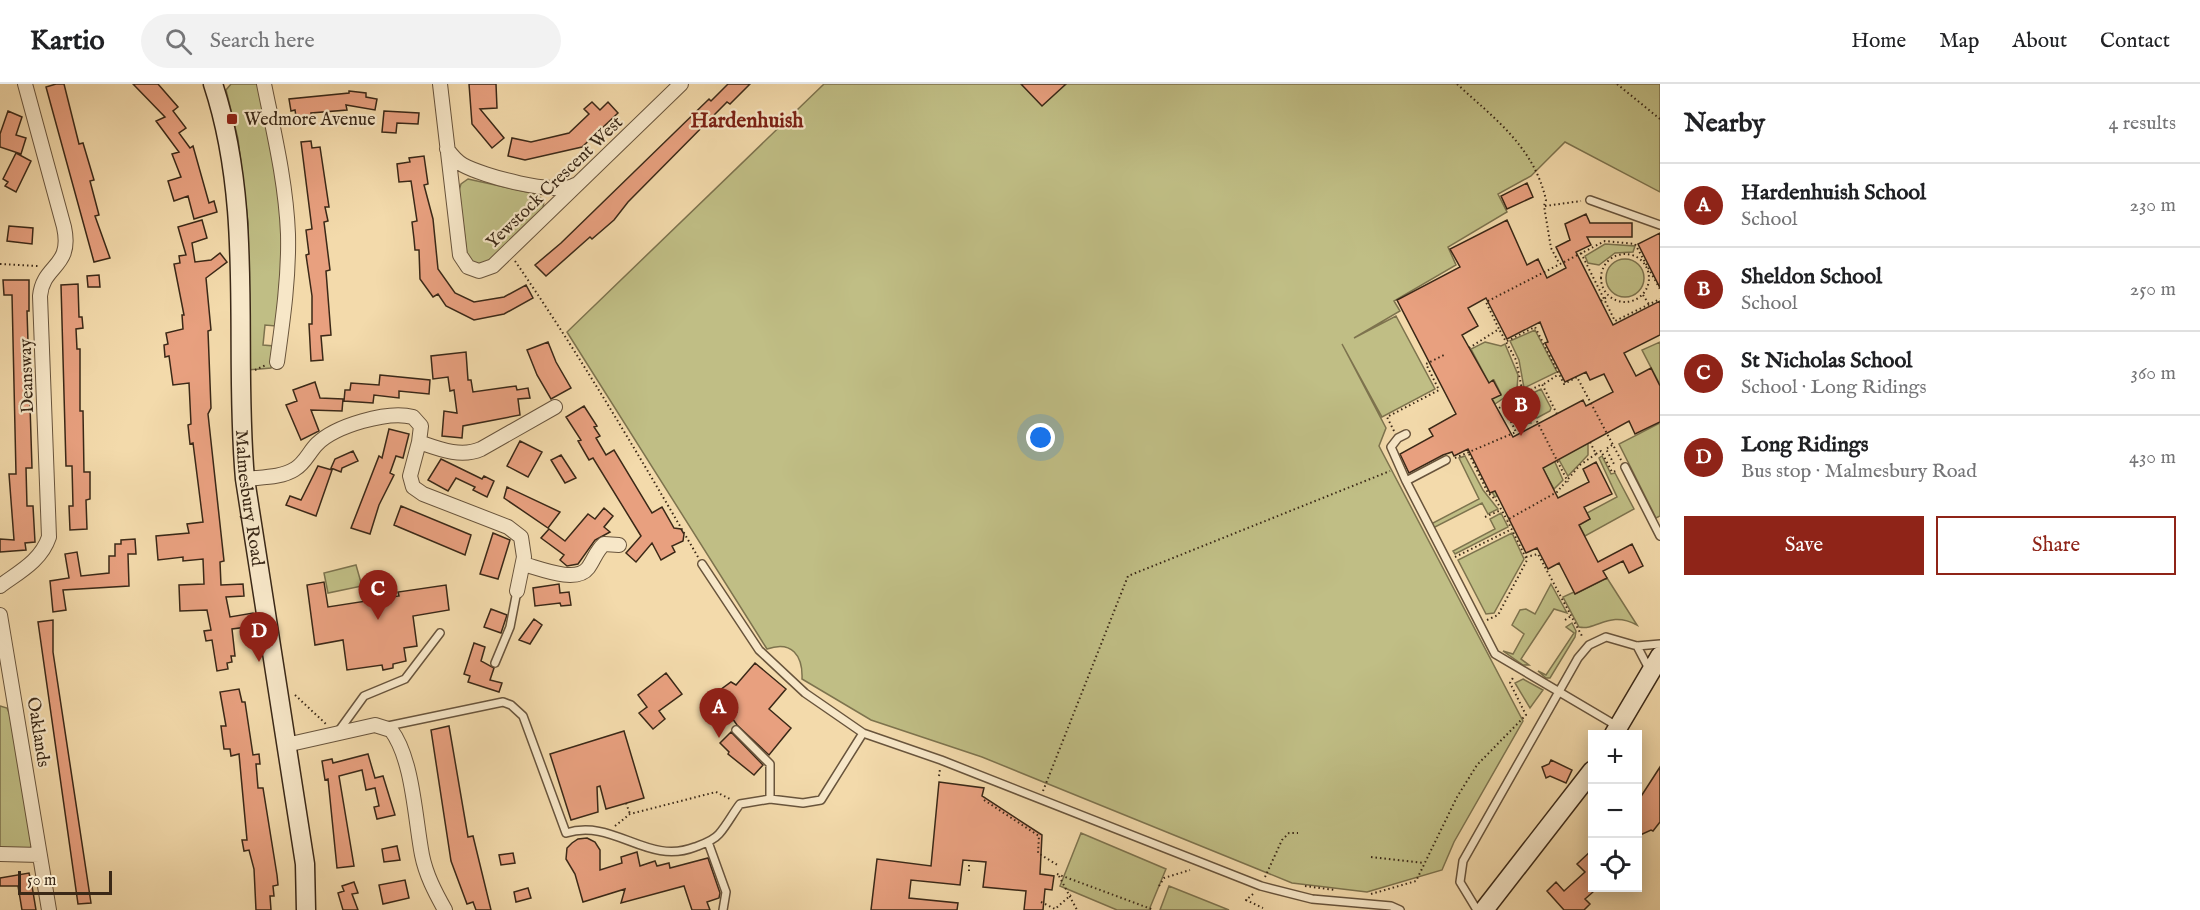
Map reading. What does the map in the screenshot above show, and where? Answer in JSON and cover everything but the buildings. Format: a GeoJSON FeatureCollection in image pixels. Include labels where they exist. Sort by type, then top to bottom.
{"type":"FeatureCollection","features":[{"type":"Feature","properties":{"kind":"main road","name":"Malmesbury Road"},"geometry":{"type":"LineString","coordinates":[[213,84],[235,174],[238,214],[240,425],[245,479],[305,864],[306,910]]}},
{"type":"Feature","properties":{"kind":"main road"},"geometry":{"type":"LineString","coordinates":[[1616,730],[1660,656]]}},
{"type":"Feature","properties":{"kind":"main road"},"geometry":{"type":"LineString","coordinates":[[1484,910],[1588,777]]}},
{"type":"Feature","properties":{"kind":"street","name":"Deansway"},"geometry":{"type":"LineString","coordinates":[[0,586],[35,560],[49,537],[40,296],[43,283],[65,255],[66,233],[25,84]]}},
{"type":"Feature","properties":{"kind":"street"},"geometry":{"type":"LineString","coordinates":[[264,84],[280,161],[287,218],[287,282],[275,335],[277,362]]}},
{"type":"Feature","properties":{"kind":"street"},"geometry":{"type":"LineString","coordinates":[[440,84],[447,149],[460,163],[476,171],[552,190],[567,189],[577,184]]}},
{"type":"Feature","properties":{"kind":"street","name":"Yewstock Crescent West"},"geometry":{"type":"LineString","coordinates":[[447,149],[460,255],[465,265],[472,270],[488,269],[681,84]]}},
{"type":"Feature","properties":{"kind":"street"},"geometry":{"type":"LineString","coordinates":[[419,442],[452,452],[471,452],[555,408]]}},
{"type":"Feature","properties":{"kind":"street"},"geometry":{"type":"LineString","coordinates":[[245,479],[293,470],[304,462],[320,442],[379,417],[403,415],[416,418],[421,426],[410,476],[412,486],[423,494],[513,530],[523,541],[523,564],[518,591]]}},
{"type":"Feature","properties":{"kind":"street"},"geometry":{"type":"LineString","coordinates":[[523,564],[576,575],[587,569],[597,551],[604,544],[619,545]]}},
{"type":"Feature","properties":{"kind":"street","name":"Oaklands"},"geometry":{"type":"LineString","coordinates":[[0,615],[49,910]]}},
{"type":"Feature","properties":{"kind":"street"},"geometry":{"type":"LineString","coordinates":[[0,701],[16,702]]}},
{"type":"Feature","properties":{"kind":"street"},"geometry":{"type":"LineString","coordinates":[[286,745],[375,725],[386,726],[400,746],[410,784],[425,866],[445,910]]}},
{"type":"Feature","properties":{"kind":"street"},"geometry":{"type":"LineString","coordinates":[[0,854],[40,855]]}},
{"type":"Feature","properties":{"kind":"lane"},"geometry":{"type":"LineString","coordinates":[[1590,200],[1660,225]]}},
{"type":"Feature","properties":{"kind":"lane"},"geometry":{"type":"LineString","coordinates":[[1406,434],[1393,442],[1392,451],[1495,654],[1559,692],[1616,730]]}},
{"type":"Feature","properties":{"kind":"lane"},"geometry":{"type":"LineString","coordinates":[[1406,481],[1446,460]]}},
{"type":"Feature","properties":{"kind":"lane"},"geometry":{"type":"LineString","coordinates":[[1625,467],[1660,536]]}},
{"type":"Feature","properties":{"kind":"lane"},"geometry":{"type":"LineString","coordinates":[[702,564],[759,650],[805,693],[863,733],[906,747],[1261,886],[1312,899],[1373,908],[1391,906],[1400,910]]}},
{"type":"Feature","properties":{"kind":"lane"},"geometry":{"type":"LineString","coordinates":[[495,663],[510,627],[518,591]]}},
{"type":"Feature","properties":{"kind":"lane"},"geometry":{"type":"LineString","coordinates":[[337,734],[364,696],[405,679],[440,633]]}},
{"type":"Feature","properties":{"kind":"lane"},"geometry":{"type":"LineString","coordinates":[[1477,910],[1460,882],[1463,861],[1588,645],[1600,638],[1612,636],[1637,646],[1660,644]]}},
{"type":"Feature","properties":{"kind":"lane"},"geometry":{"type":"LineString","coordinates":[[1637,646],[1647,662],[1650,674]]}},
{"type":"Feature","properties":{"kind":"lane"},"geometry":{"type":"LineString","coordinates":[[386,726],[503,702],[511,705],[524,716],[566,833],[582,828],[608,832],[651,850],[669,852],[686,851],[708,842],[718,835],[740,804],[770,799],[803,803],[820,800],[863,733]]}},
{"type":"Feature","properties":{"kind":"lane"},"geometry":{"type":"LineString","coordinates":[[736,730],[770,764],[770,799]]}},
{"type":"Feature","properties":{"kind":"lane"},"geometry":{"type":"LineString","coordinates":[[708,842],[726,892],[723,910]]}},
{"type":"Feature","properties":{"kind":"path"},"geometry":{"type":"LineString","coordinates":[[1457,84],[1527,153],[1542,181],[1551,248],[1559,264]]}},
{"type":"Feature","properties":{"kind":"path"},"geometry":{"type":"LineString","coordinates":[[1617,84],[1660,119]]}},
{"type":"Feature","properties":{"kind":"path"},"geometry":{"type":"LineString","coordinates":[[1544,206],[1590,200]]}},
{"type":"Feature","properties":{"kind":"path"},"geometry":{"type":"LineString","coordinates":[[1568,482],[1523,394],[1516,360],[1486,302],[1605,241],[1635,244],[1660,289]]}},
{"type":"Feature","properties":{"kind":"path"},"geometry":{"type":"LineString","coordinates":[[508,252],[553,318],[646,466],[702,564]]}},
{"type":"Feature","properties":{"kind":"path"},"geometry":{"type":"LineString","coordinates":[[1581,254],[1615,321],[1660,299]]}},
{"type":"Feature","properties":{"kind":"path"},"geometry":{"type":"LineString","coordinates":[[1616,255],[1632,255],[1639,258],[1649,270],[1648,286],[1643,295],[1631,302],[1623,303],[1608,296],[1603,290],[1601,274],[1609,260],[1616,255]]}},
{"type":"Feature","properties":{"kind":"path"},"geometry":{"type":"LineString","coordinates":[[0,264],[56,267]]}},
{"type":"Feature","properties":{"kind":"path"},"geometry":{"type":"LineString","coordinates":[[1643,295],[1649,305]]}},
{"type":"Feature","properties":{"kind":"path"},"geometry":{"type":"LineString","coordinates":[[1601,302],[1608,296]]}},
{"type":"Feature","properties":{"kind":"path"},"geometry":{"type":"LineString","coordinates":[[1507,341],[1536,327],[1564,384],[1577,377],[1625,467]]}},
{"type":"Feature","properties":{"kind":"path"},"geometry":{"type":"LineString","coordinates":[[1469,348],[1499,329]]}},
{"type":"Feature","properties":{"kind":"path"},"geometry":{"type":"LineString","coordinates":[[1398,438],[1387,417],[1439,390],[1426,364],[1446,354]]}},
{"type":"Feature","properties":{"kind":"path"},"geometry":{"type":"LineString","coordinates":[[1499,408],[1559,374]]}},
{"type":"Feature","properties":{"kind":"path"},"geometry":{"type":"LineString","coordinates":[[1542,384],[1557,414]]}},
{"type":"Feature","properties":{"kind":"path"},"geometry":{"type":"LineString","coordinates":[[1446,460],[1468,454],[1516,432],[1503,405]]}},
{"type":"Feature","properties":{"kind":"path"},"geometry":{"type":"LineString","coordinates":[[1590,442],[1596,454]]}},
{"type":"Feature","properties":{"kind":"path"},"geometry":{"type":"LineString","coordinates":[[1507,520],[1557,492],[1568,482],[1580,465],[1613,445]]}},
{"type":"Feature","properties":{"kind":"path"},"geometry":{"type":"LineString","coordinates":[[1601,451],[1612,472],[1617,470],[1606,449]]}},
{"type":"Feature","properties":{"kind":"path"},"geometry":{"type":"LineString","coordinates":[[1468,454],[1488,493],[1502,510],[1527,560],[1498,615],[1479,624]]}},
{"type":"Feature","properties":{"kind":"path"},"geometry":{"type":"LineString","coordinates":[[1040,799],[1128,576],[1399,467]]}},
{"type":"Feature","properties":{"kind":"path"},"geometry":{"type":"LineString","coordinates":[[1485,517],[1502,510]]}},
{"type":"Feature","properties":{"kind":"path"},"geometry":{"type":"LineString","coordinates":[[1448,561],[1512,529]]}},
{"type":"Feature","properties":{"kind":"path"},"geometry":{"type":"LineString","coordinates":[[1526,557],[1538,554],[1588,645]]}},
{"type":"Feature","properties":{"kind":"path"},"geometry":{"type":"LineString","coordinates":[[1564,620],[1571,616]]}},
{"type":"Feature","properties":{"kind":"path"},"geometry":{"type":"LineString","coordinates":[[1369,894],[1416,881],[1457,797],[1477,765],[1526,715],[1510,683],[1518,668]]}},
{"type":"Feature","properties":{"kind":"path"},"geometry":{"type":"LineString","coordinates":[[293,694],[337,734]]}},
{"type":"Feature","properties":{"kind":"path"},"geometry":{"type":"LineString","coordinates":[[608,832],[630,814],[716,792],[740,804]]}},
{"type":"Feature","properties":{"kind":"path"},"geometry":{"type":"LineString","coordinates":[[984,800],[1039,836],[1038,853],[1059,866]]}},
{"type":"Feature","properties":{"kind":"path"},"geometry":{"type":"LineString","coordinates":[[626,803],[630,814]]}},
{"type":"Feature","properties":{"kind":"path"},"geometry":{"type":"LineString","coordinates":[[1275,880],[1264,878],[1282,840],[1289,833],[1298,833]]}},
{"type":"Feature","properties":{"kind":"path"},"geometry":{"type":"LineString","coordinates":[[1371,857],[1424,863]]}},
{"type":"Feature","properties":{"kind":"path"},"geometry":{"type":"LineString","coordinates":[[969,864],[969,871]]}},
{"type":"Feature","properties":{"kind":"path"},"geometry":{"type":"LineString","coordinates":[[1159,886],[1164,878],[1204,865]]}},
{"type":"Feature","properties":{"kind":"path"},"geometry":{"type":"LineString","coordinates":[[1077,910],[1071,895],[1057,874],[1154,910]]}},
{"type":"Feature","properties":{"kind":"path"},"geometry":{"type":"LineString","coordinates":[[1297,885],[1338,891]]}},
{"type":"Feature","properties":{"kind":"path"},"geometry":{"type":"LineString","coordinates":[[1261,886],[1246,900],[1263,908]]}},
{"type":"Feature","properties":{"kind":"path"},"geometry":{"type":"LineString","coordinates":[[1041,902],[1055,909],[1071,895]]}},
{"type":"Feature","properties":{"kind":"shaded area"},"geometry":{"type":"Polygon","coordinates":[[[231,84],[258,84],[274,158],[284,232],[276,326],[265,325],[263,345],[274,346],[271,368],[247,370],[248,223],[238,139],[226,90],[231,84]]]}},
{"type":"Feature","properties":{"kind":"shaded area"},"geometry":{"type":"Polygon","coordinates":[[[824,84],[1660,84],[1660,192],[1565,142],[1531,176],[1498,194],[1507,212],[1448,247],[1456,265],[1394,301],[1400,311],[1354,338],[1396,316],[1435,389],[1382,417],[1342,344],[1386,428],[1379,446],[1523,721],[1454,842],[1442,870],[1367,892],[1292,883],[982,757],[871,720],[802,679],[798,657],[789,648],[767,649],[567,332],[824,84]]]}},
{"type":"Feature","properties":{"kind":"shaded area"},"geometry":{"type":"Polygon","coordinates":[[[468,179],[536,194],[544,201],[543,208],[487,264],[474,265],[467,255],[459,190],[461,184],[468,179]]]}},
{"type":"Feature","properties":{"kind":"shaded area"},"geometry":{"type":"Polygon","coordinates":[[[1605,244],[1635,246],[1633,252],[1615,253],[1599,265],[1588,263],[1585,256],[1605,244]]]}},
{"type":"Feature","properties":{"kind":"shaded area"},"geometry":{"type":"Polygon","coordinates":[[[1625,259],[1638,265],[1644,278],[1638,291],[1625,297],[1612,291],[1606,278],[1612,265],[1625,259]]]}},
{"type":"Feature","properties":{"kind":"shaded area"},"geometry":{"type":"Polygon","coordinates":[[[1535,330],[1557,372],[1524,388],[1519,360],[1510,341],[1535,330]]]}},
{"type":"Feature","properties":{"kind":"shaded area"},"geometry":{"type":"Polygon","coordinates":[[[1485,342],[1501,346],[1505,344],[1518,375],[1517,389],[1495,404],[1492,399],[1501,394],[1494,380],[1489,383],[1471,349],[1485,342]]]}},
{"type":"Feature","properties":{"kind":"shaded area"},"geometry":{"type":"Polygon","coordinates":[[[1660,342],[1660,385],[1642,350],[1660,342]]]}},
{"type":"Feature","properties":{"kind":"shaded area"},"geometry":{"type":"Polygon","coordinates":[[[1541,389],[1551,408],[1550,411],[1537,418],[1529,401],[1531,394],[1541,389]]]}},
{"type":"Feature","properties":{"kind":"shaded area"},"geometry":{"type":"Polygon","coordinates":[[[1514,402],[1524,405],[1531,423],[1525,424],[1507,410],[1506,407],[1514,402]]]}},
{"type":"Feature","properties":{"kind":"shaded area"},"geometry":{"type":"Polygon","coordinates":[[[1660,423],[1660,516],[1656,518],[1619,444],[1660,423]]]}},
{"type":"Feature","properties":{"kind":"shaded area"},"geometry":{"type":"Polygon","coordinates":[[[1588,443],[1588,455],[1568,476],[1558,458],[1588,443]]]}},
{"type":"Feature","properties":{"kind":"shaded area"},"geometry":{"type":"Polygon","coordinates":[[[1465,456],[1483,490],[1498,509],[1488,514],[1482,503],[1433,528],[1431,524],[1479,499],[1459,458],[1465,456]]]}},
{"type":"Feature","properties":{"kind":"shaded area"},"geometry":{"type":"Polygon","coordinates":[[[1602,456],[1611,474],[1615,473],[1634,509],[1585,536],[1579,525],[1590,519],[1587,513],[1617,497],[1599,458],[1602,456]]]}},
{"type":"Feature","properties":{"kind":"shaded area"},"geometry":{"type":"Polygon","coordinates":[[[1554,460],[1563,480],[1554,489],[1544,471],[1495,497],[1492,492],[1554,460]]]}},
{"type":"Feature","properties":{"kind":"shaded area"},"geometry":{"type":"Polygon","coordinates":[[[1501,513],[1508,527],[1455,554],[1453,551],[1495,529],[1490,519],[1501,513]]]}},
{"type":"Feature","properties":{"kind":"shaded area"},"geometry":{"type":"Polygon","coordinates":[[[1512,533],[1524,559],[1494,613],[1486,614],[1458,560],[1512,533]]]}},
{"type":"Feature","properties":{"kind":"shaded area"},"geometry":{"type":"Polygon","coordinates":[[[356,565],[362,586],[328,593],[324,573],[356,565]]]}},
{"type":"Feature","properties":{"kind":"shaded area"},"geometry":{"type":"Polygon","coordinates":[[[1607,578],[1637,625],[1627,621],[1611,620],[1592,626],[1579,627],[1563,597],[1574,592],[1575,594],[1607,578]]]}},
{"type":"Feature","properties":{"kind":"shaded area"},"geometry":{"type":"Polygon","coordinates":[[[1551,584],[1567,613],[1554,609],[1521,659],[1529,665],[1523,665],[1503,651],[1513,654],[1524,634],[1512,625],[1520,610],[1526,609],[1535,614],[1551,584]]]}},
{"type":"Feature","properties":{"kind":"shaded area"},"geometry":{"type":"Polygon","coordinates":[[[1572,623],[1576,631],[1575,637],[1550,678],[1546,678],[1538,671],[1546,675],[1574,633],[1566,627],[1572,623]]]}},
{"type":"Feature","properties":{"kind":"shaded area"},"geometry":{"type":"Polygon","coordinates":[[[1523,679],[1543,690],[1530,708],[1515,683],[1523,679]]]}},
{"type":"Feature","properties":{"kind":"shaded area"},"geometry":{"type":"Polygon","coordinates":[[[0,706],[7,708],[12,720],[33,852],[0,851],[0,706]]]}},
{"type":"Feature","properties":{"kind":"shaded area"},"geometry":{"type":"Polygon","coordinates":[[[1081,833],[1166,869],[1149,910],[1117,910],[1060,886],[1081,833]]]}},
{"type":"Feature","properties":{"kind":"shaded area"},"geometry":{"type":"Polygon","coordinates":[[[1169,886],[1229,910],[1160,910],[1169,886]]]}},
{"type":"Feature","properties":{"kind":"place","name":"Wedmore Avenue"},"geometry":{"type":"Point","coordinates":[232,119]}},
{"type":"Feature","properties":{"kind":"place","name":"Sheldon School"},"geometry":{"type":"Point","coordinates":[1521,436]}},
{"type":"Feature","properties":{"kind":"place","name":"St Nicholas School"},"geometry":{"type":"Point","coordinates":[378,620]}},
{"type":"Feature","properties":{"kind":"place","name":"Long Ridings"},"geometry":{"type":"Point","coordinates":[259,662]}},
{"type":"Feature","properties":{"kind":"place","name":"Hardenhuish School"},"geometry":{"type":"Point","coordinates":[719,738]}},
{"type":"Feature","properties":{"kind":"district","name":"Hardenhuish"},"geometry":{"type":"Point","coordinates":[747,120]}}]}
